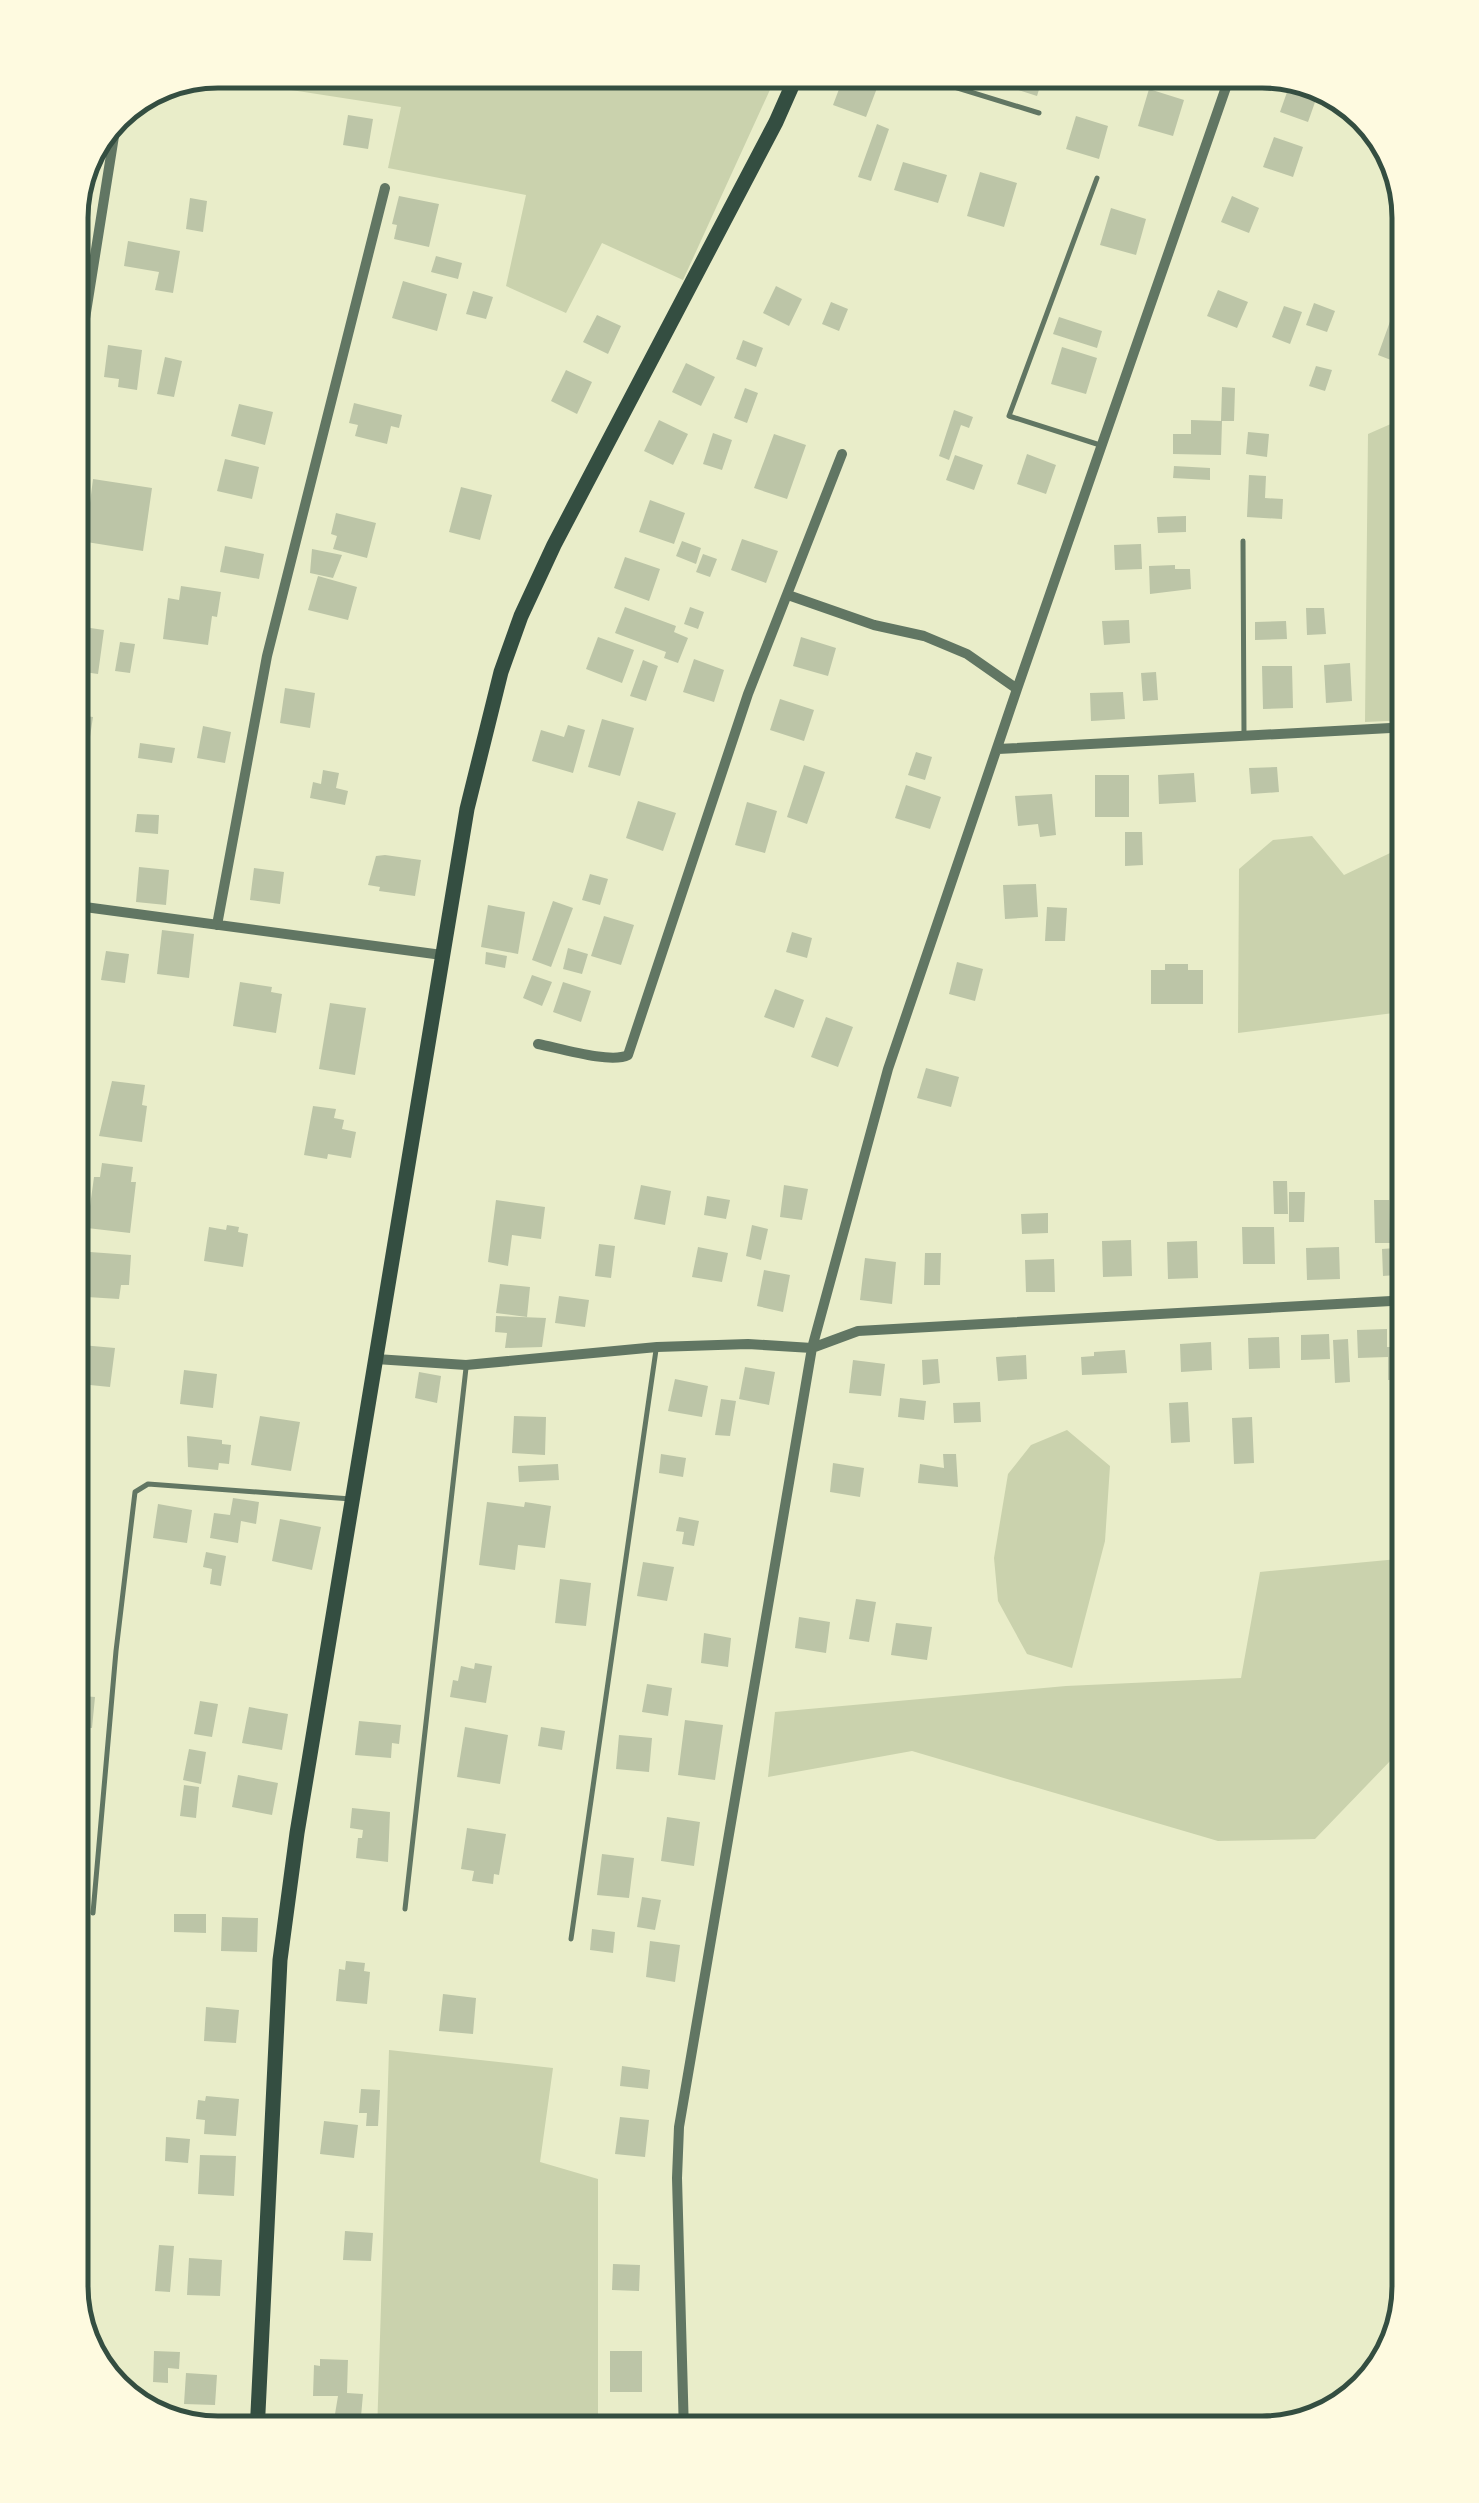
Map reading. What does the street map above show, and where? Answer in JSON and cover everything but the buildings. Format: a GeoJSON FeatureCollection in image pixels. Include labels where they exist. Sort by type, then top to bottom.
{"type":"FeatureCollection","features":[{"type":"Feature","properties":{"kind":"main road"},"geometry":{"type":"LineString","coordinates":[[258,2415],[280,1960],[296,1833],[442,955],[485,729],[522,616],[554,546],[791,88]]}},
{"type":"Feature","properties":{"kind":"street"},"geometry":{"type":"LineString","coordinates":[[684,2415],[679,2127],[812,1348],[888,1069],[1016,688],[1226,88]]}},
{"type":"Feature","properties":{"kind":"street"},"geometry":{"type":"LineString","coordinates":[[88,300],[113,140]]}},
{"type":"Feature","properties":{"kind":"street"},"geometry":{"type":"LineString","coordinates":[[218,926],[267,656],[385,188]]}},
{"type":"Feature","properties":{"kind":"street"},"geometry":{"type":"LineString","coordinates":[[538,1044],[609,1058],[628,1054],[748,694],[842,454]]}},
{"type":"Feature","properties":{"kind":"street"},"geometry":{"type":"LineString","coordinates":[[788,595],[874,625],[924,636],[967,654],[1016,688]]}},
{"type":"Feature","properties":{"kind":"street"},"geometry":{"type":"LineString","coordinates":[[998,749],[1392,728]]}},
{"type":"Feature","properties":{"kind":"street"},"geometry":{"type":"LineString","coordinates":[[88,908],[442,955]]}},
{"type":"Feature","properties":{"kind":"street"},"geometry":{"type":"LineString","coordinates":[[376,1359],[466,1365],[657,1347],[748,1344],[812,1348],[858,1331],[1392,1301]]}},
{"type":"Feature","properties":{"kind":"lane"},"geometry":{"type":"LineString","coordinates":[[957,88],[1038,113]]}},
{"type":"Feature","properties":{"kind":"lane"},"geometry":{"type":"LineString","coordinates":[[1097,178],[1009,416],[1102,446]]}},
{"type":"Feature","properties":{"kind":"lane"},"geometry":{"type":"LineString","coordinates":[[1243,541],[1244,735]]}},
{"type":"Feature","properties":{"kind":"lane"},"geometry":{"type":"LineString","coordinates":[[571,1939],[657,1347]]}},
{"type":"Feature","properties":{"kind":"lane"},"geometry":{"type":"LineString","coordinates":[[405,1909],[466,1365]]}},
{"type":"Feature","properties":{"kind":"lane"},"geometry":{"type":"LineString","coordinates":[[93,1913],[116,1652],[136,1492],[148,1484],[354,1500]]}},
{"type":"Feature","properties":{"kind":"green space"},"geometry":{"type":"Polygon","coordinates":[[[278,88],[771,88],[683,280],[602,243],[566,313],[506,286],[526,195],[388,168],[401,107],[278,88]]]}},
{"type":"Feature","properties":{"kind":"green space"},"geometry":{"type":"Polygon","coordinates":[[[1392,423],[1392,721],[1365,722],[1368,434],[1392,423]]]}},
{"type":"Feature","properties":{"kind":"green space"},"geometry":{"type":"Polygon","coordinates":[[[1312,836],[1344,875],[1392,852],[1392,1013],[1238,1033],[1239,869],[1273,840],[1312,836]]]}},
{"type":"Feature","properties":{"kind":"green space"},"geometry":{"type":"Polygon","coordinates":[[[1067,1430],[1110,1466],[1105,1541],[1072,1668],[1027,1654],[998,1601],[994,1558],[1008,1474],[1031,1445],[1067,1430]]]}},
{"type":"Feature","properties":{"kind":"green space"},"geometry":{"type":"Polygon","coordinates":[[[1392,1560],[1392,1759],[1315,1839],[1218,1841],[912,1751],[768,1777],[775,1712],[1066,1686],[1241,1678],[1260,1572],[1392,1560]]]}},
{"type":"Feature","properties":{"kind":"green space"},"geometry":{"type":"Polygon","coordinates":[[[389,2050],[553,2068],[540,2162],[598,2179],[598,2415],[378,2415],[389,2050]]]}}]}
